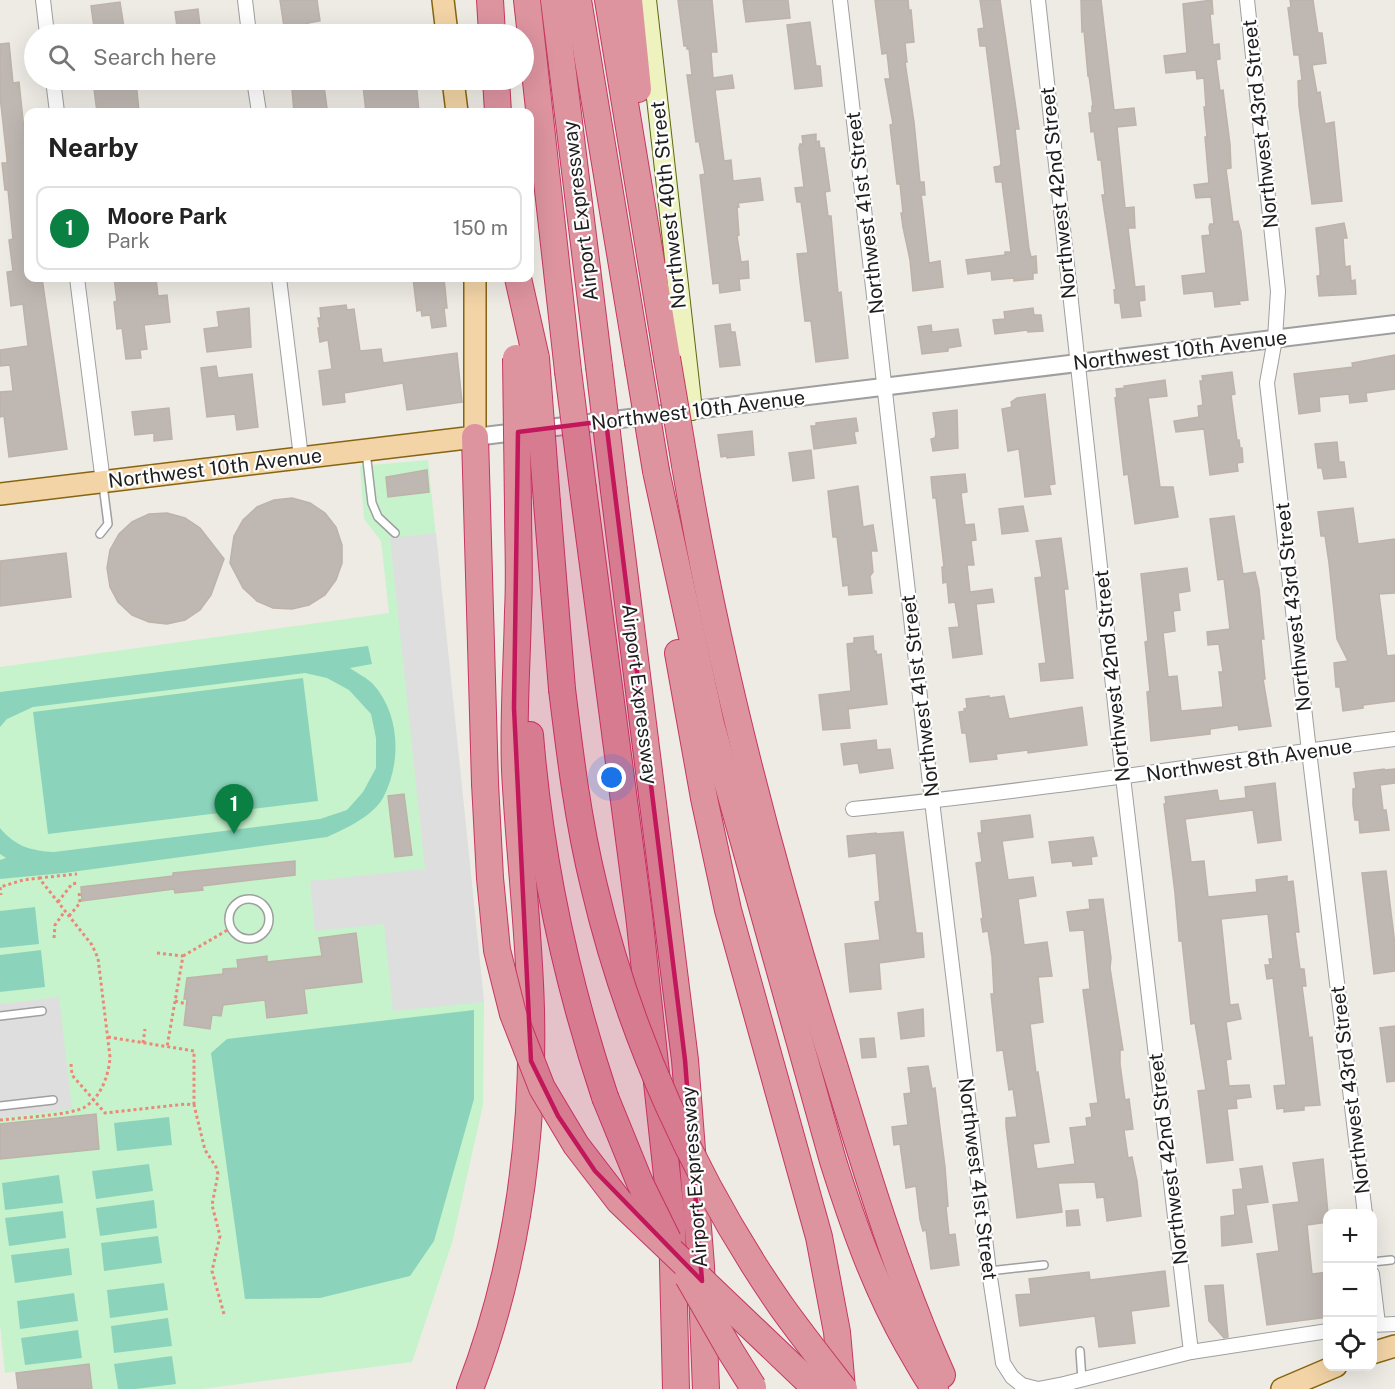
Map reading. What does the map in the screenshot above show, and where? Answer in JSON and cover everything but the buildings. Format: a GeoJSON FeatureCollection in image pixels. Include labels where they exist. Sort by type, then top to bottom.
{"type":"FeatureCollection","features":[{"type":"Feature","properties":{"kind":"highway"},"geometry":{"type":"LineString","coordinates":[[490,0],[491,24]]}},
{"type":"Feature","properties":{"kind":"highway","name":"Airport Expressway"},"geometry":{"type":"LineString","coordinates":[[527,0],[530,24]]}},
{"type":"Feature","properties":{"kind":"highway","name":"Airport Expressway"},"geometry":{"type":"LineString","coordinates":[[554,0],[685,1060],[701,1266],[706,1389]]}},
{"type":"Feature","properties":{"kind":"highway"},"geometry":{"type":"LineString","coordinates":[[578,0],[656,471],[711,724],[847,1206],[879,1289],[935,1389]]}},
{"type":"Feature","properties":{"kind":"highway"},"geometry":{"type":"LineString","coordinates":[[608,0],[697,539],[729,687],[763,822],[807,980],[884,1224],[920,1323],[948,1389]]}},
{"type":"Feature","properties":{"kind":"highway"},"geometry":{"type":"LineString","coordinates":[[628,0],[656,286]]}},
{"type":"Feature","properties":{"kind":"highway","name":"Airport Expressway"},"geometry":{"type":"LineString","coordinates":[[534,63],[582,489],[639,915],[672,1222],[676,1389]]}},
{"type":"Feature","properties":{"kind":"highway"},"geometry":{"type":"LineString","coordinates":[[497,90],[498,108]]}},
{"type":"Feature","properties":{"kind":"highway"},"geometry":{"type":"LineString","coordinates":[[470,1389],[492,1320],[511,1242],[519,1200],[529,1117],[531,1000],[517,802],[514,708],[519,609],[518,507],[526,358],[511,282]]}},
{"type":"Feature","properties":{"kind":"highway"},"geometry":{"type":"LineString","coordinates":[[518,282],[526,358],[547,503],[562,689],[575,789],[594,885],[624,992],[670,1108],[715,1198],[781,1305],[843,1389]]}},
{"type":"Feature","properties":{"kind":"highway"},"geometry":{"type":"LineString","coordinates":[[475,437],[489,878],[497,950],[513,1014],[542,1088],[576,1145],[619,1201],[816,1389]]}},
{"type":"Feature","properties":{"kind":"highway"},"geometry":{"type":"LineString","coordinates":[[656,471],[666,581],[704,798],[743,969],[819,1238],[837,1332],[843,1389]]}},
{"type":"Feature","properties":{"kind":"highway"},"geometry":{"type":"LineString","coordinates":[[519,609],[533,765],[548,869],[571,983],[605,1097],[660,1226],[708,1313],[754,1388]]}},
{"type":"Feature","properties":{"kind":"main road"},"geometry":{"type":"LineString","coordinates":[[442,0],[446,24]]}},
{"type":"Feature","properties":{"kind":"main road","name":"Northwest 40th Street"},"geometry":{"type":"LineString","coordinates":[[646,0],[692,410]]}},
{"type":"Feature","properties":{"kind":"main road"},"geometry":{"type":"LineString","coordinates":[[454,90],[456,108]]}},
{"type":"Feature","properties":{"kind":"main road"},"geometry":{"type":"LineString","coordinates":[[475,282],[475,437]]}},
{"type":"Feature","properties":{"kind":"main road","name":"Northwest 10th Avenue"},"geometry":{"type":"LineString","coordinates":[[0,494],[475,437]]}},
{"type":"Feature","properties":{"kind":"main road"},"geometry":{"type":"LineString","coordinates":[[1377,1351],[1395,1346]]}},
{"type":"Feature","properties":{"kind":"main road"},"geometry":{"type":"LineString","coordinates":[[1282,1389],[1324,1371]]}},
{"type":"Feature","properties":{"kind":"street"},"geometry":{"type":"LineString","coordinates":[[43,0],[46,24]]}},
{"type":"Feature","properties":{"kind":"street"},"geometry":{"type":"LineString","coordinates":[[244,0],[248,24]]}},
{"type":"Feature","properties":{"kind":"street","name":"Northwest 41st Street"},"geometry":{"type":"LineString","coordinates":[[840,0],[932,801],[989,1271],[1003,1363],[1012,1377],[1022,1385],[1038,1389],[1082,1380]]}},
{"type":"Feature","properties":{"kind":"street","name":"Northwest 42nd Street"},"geometry":{"type":"LineString","coordinates":[[1038,0],[1076,363],[1191,1352]]}},
{"type":"Feature","properties":{"kind":"street","name":"Northwest 43rd Street"},"geometry":{"type":"LineString","coordinates":[[1247,0],[1278,291],[1275,339],[1267,382],[1364,1209]]}},
{"type":"Feature","properties":{"kind":"street"},"geometry":{"type":"LineString","coordinates":[[54,90],[56,108]]}},
{"type":"Feature","properties":{"kind":"street"},"geometry":{"type":"LineString","coordinates":[[255,90],[258,108]]}},
{"type":"Feature","properties":{"kind":"street"},"geometry":{"type":"LineString","coordinates":[[78,282],[103,482]]}},
{"type":"Feature","properties":{"kind":"street"},"geometry":{"type":"LineString","coordinates":[[279,282],[301,457]]}},
{"type":"Feature","properties":{"kind":"street","name":"Northwest 10th Avenue"},"geometry":{"type":"LineString","coordinates":[[475,437],[1395,324]]}},
{"type":"Feature","properties":{"kind":"street","name":"Northwest 8th Avenue"},"geometry":{"type":"LineString","coordinates":[[853,809],[1123,777],[1395,740]]}},
{"type":"Feature","properties":{"kind":"street"},"geometry":{"type":"LineString","coordinates":[[1377,1324],[1395,1324]]}},
{"type":"Feature","properties":{"kind":"street"},"geometry":{"type":"LineString","coordinates":[[1082,1380],[1191,1352],[1323,1332]]}},
{"type":"Feature","properties":{"kind":"lane"},"geometry":{"type":"LineString","coordinates":[[365,450],[372,503],[378,517],[395,533]]}},
{"type":"Feature","properties":{"kind":"lane"},"geometry":{"type":"LineString","coordinates":[[100,534],[108,524],[103,482]]}},
{"type":"Feature","properties":{"kind":"lane"},"geometry":{"type":"LineString","coordinates":[[252,899],[267,911],[269,917],[266,930],[256,938],[243,939],[237,936],[231,928],[230,912],[239,902],[252,899]]}},
{"type":"Feature","properties":{"kind":"lane"},"geometry":{"type":"LineString","coordinates":[[0,1016],[42,1011]]}},
{"type":"Feature","properties":{"kind":"lane"},"geometry":{"type":"LineString","coordinates":[[0,1106],[53,1100]]}},
{"type":"Feature","properties":{"kind":"lane"},"geometry":{"type":"LineString","coordinates":[[1377,1262],[1391,1260]]}},
{"type":"Feature","properties":{"kind":"lane"},"geometry":{"type":"LineString","coordinates":[[989,1271],[1044,1265]]}},
{"type":"Feature","properties":{"kind":"lane"},"geometry":{"type":"LineString","coordinates":[[1080,1351],[1082,1380]]}},
{"type":"Feature","properties":{"kind":"path"},"geometry":{"type":"LineString","coordinates":[[1,895],[0,887],[23,880],[77,874]]}},
{"type":"Feature","properties":{"kind":"path"},"geometry":{"type":"LineString","coordinates":[[0,1120],[85,1107],[104,1084],[109,1068],[108,1037],[98,958],[92,945],[39,878]]}},
{"type":"Feature","properties":{"kind":"path"},"geometry":{"type":"LineString","coordinates":[[58,902],[72,884],[78,884]]}},
{"type":"Feature","properties":{"kind":"path"},"geometry":{"type":"LineString","coordinates":[[69,916],[80,903],[79,891]]}},
{"type":"Feature","properties":{"kind":"path"},"geometry":{"type":"LineString","coordinates":[[54,938],[55,925],[65,911]]}},
{"type":"Feature","properties":{"kind":"path"},"geometry":{"type":"LineString","coordinates":[[157,953],[183,957],[231,928]]}},
{"type":"Feature","properties":{"kind":"path"},"geometry":{"type":"LineString","coordinates":[[167,1047],[183,957]]}},
{"type":"Feature","properties":{"kind":"path"},"geometry":{"type":"LineString","coordinates":[[175,1001],[187,1004]]}},
{"type":"Feature","properties":{"kind":"path"},"geometry":{"type":"LineString","coordinates":[[143,1043],[145,1029]]}},
{"type":"Feature","properties":{"kind":"path"},"geometry":{"type":"LineString","coordinates":[[108,1037],[194,1051],[194,1105],[205,1150],[217,1170],[212,1205],[220,1236],[212,1271],[224,1314]]}},
{"type":"Feature","properties":{"kind":"path"},"geometry":{"type":"LineString","coordinates":[[71,1064],[72,1075],[105,1113],[194,1105]]}},
{"type":"Feature","properties":{"kind":"highlighted area"},"geometry":{"type":"Polygon","coordinates":[[[606,421],[685,1060],[702,1281],[595,1171],[558,1116],[531,1061],[514,708],[518,432],[606,421]]]}},
{"type":"Feature","properties":{"kind":"green space"},"geometry":{"type":"Polygon","coordinates":[[[428,460],[484,1002],[483,1105],[452,1243],[412,1362],[201,1389],[92,1389],[89,1364],[5,1373],[0,1325],[0,667],[389,613],[381,541],[364,519],[360,466],[428,460]]]}},
{"type":"Feature","properties":{"kind":"green space"},"geometry":{"type":"Polygon","coordinates":[[[368,646],[372,664],[350,668],[373,684],[389,709],[395,739],[395,754],[389,784],[383,798],[373,811],[358,821],[327,837],[64,873],[0,879],[0,860],[6,858],[0,854],[0,828],[24,846],[54,852],[320,819],[347,810],[363,792],[376,768],[376,738],[371,714],[349,690],[327,678],[305,673],[33,707],[7,719],[0,727],[0,692],[368,646]]]}},
{"type":"Feature","properties":{"kind":"green space"},"geometry":{"type":"Polygon","coordinates":[[[303,678],[318,801],[48,834],[33,712],[303,678]]]}},
{"type":"Feature","properties":{"kind":"green space"},"geometry":{"type":"Polygon","coordinates":[[[35,907],[39,944],[0,948],[0,911],[35,907]]]}},
{"type":"Feature","properties":{"kind":"green space"},"geometry":{"type":"Polygon","coordinates":[[[41,950],[45,987],[0,992],[0,955],[41,950]]]}},
{"type":"Feature","properties":{"kind":"green space"},"geometry":{"type":"Polygon","coordinates":[[[474,1010],[474,1099],[434,1241],[410,1276],[320,1298],[245,1299],[211,1053],[227,1039],[474,1010]]]}},
{"type":"Feature","properties":{"kind":"green space"},"geometry":{"type":"Polygon","coordinates":[[[169,1117],[172,1145],[117,1151],[114,1123],[169,1117]]]}},
{"type":"Feature","properties":{"kind":"green space"},"geometry":{"type":"Polygon","coordinates":[[[149,1164],[153,1191],[96,1199],[92,1171],[149,1164]]]}},
{"type":"Feature","properties":{"kind":"green space"},"geometry":{"type":"Polygon","coordinates":[[[59,1175],[63,1203],[5,1210],[2,1183],[59,1175]]]}},
{"type":"Feature","properties":{"kind":"green space"},"geometry":{"type":"Polygon","coordinates":[[[154,1200],[157,1228],[100,1236],[96,1208],[154,1200]]]}},
{"type":"Feature","properties":{"kind":"green space"},"geometry":{"type":"Polygon","coordinates":[[[63,1211],[66,1238],[9,1246],[5,1218],[63,1211]]]}},
{"type":"Feature","properties":{"kind":"green space"},"geometry":{"type":"Polygon","coordinates":[[[158,1236],[162,1263],[104,1271],[101,1243],[158,1236]]]}},
{"type":"Feature","properties":{"kind":"green space"},"geometry":{"type":"Polygon","coordinates":[[[69,1248],[72,1275],[15,1283],[11,1255],[69,1248]]]}},
{"type":"Feature","properties":{"kind":"green space"},"geometry":{"type":"Polygon","coordinates":[[[164,1283],[168,1310],[110,1318],[107,1290],[164,1283]]]}},
{"type":"Feature","properties":{"kind":"green space"},"geometry":{"type":"Polygon","coordinates":[[[74,1293],[78,1321],[20,1329],[17,1301],[74,1293]]]}},
{"type":"Feature","properties":{"kind":"green space"},"geometry":{"type":"Polygon","coordinates":[[[168,1318],[172,1346],[114,1353],[111,1326],[168,1318]]]}},
{"type":"Feature","properties":{"kind":"green space"},"geometry":{"type":"Polygon","coordinates":[[[78,1330],[82,1358],[25,1365],[21,1338],[78,1330]]]}},
{"type":"Feature","properties":{"kind":"green space"},"geometry":{"type":"Polygon","coordinates":[[[172,1356],[176,1384],[118,1389],[114,1364],[172,1356]]]}},
{"type":"Feature","properties":{"kind":"shaded area"},"geometry":{"type":"Polygon","coordinates":[[[436,533],[484,1002],[393,1011],[384,924],[315,931],[310,881],[425,869],[390,538],[436,533]]]}},
{"type":"Feature","properties":{"kind":"shaded area"},"geometry":{"type":"Polygon","coordinates":[[[59,997],[72,1109],[0,1118],[0,1004],[59,997]]]}},
{"type":"Feature","properties":{"kind":"place","name":"Moore Park"},"geometry":{"type":"Point","coordinates":[234,834]}}]}
